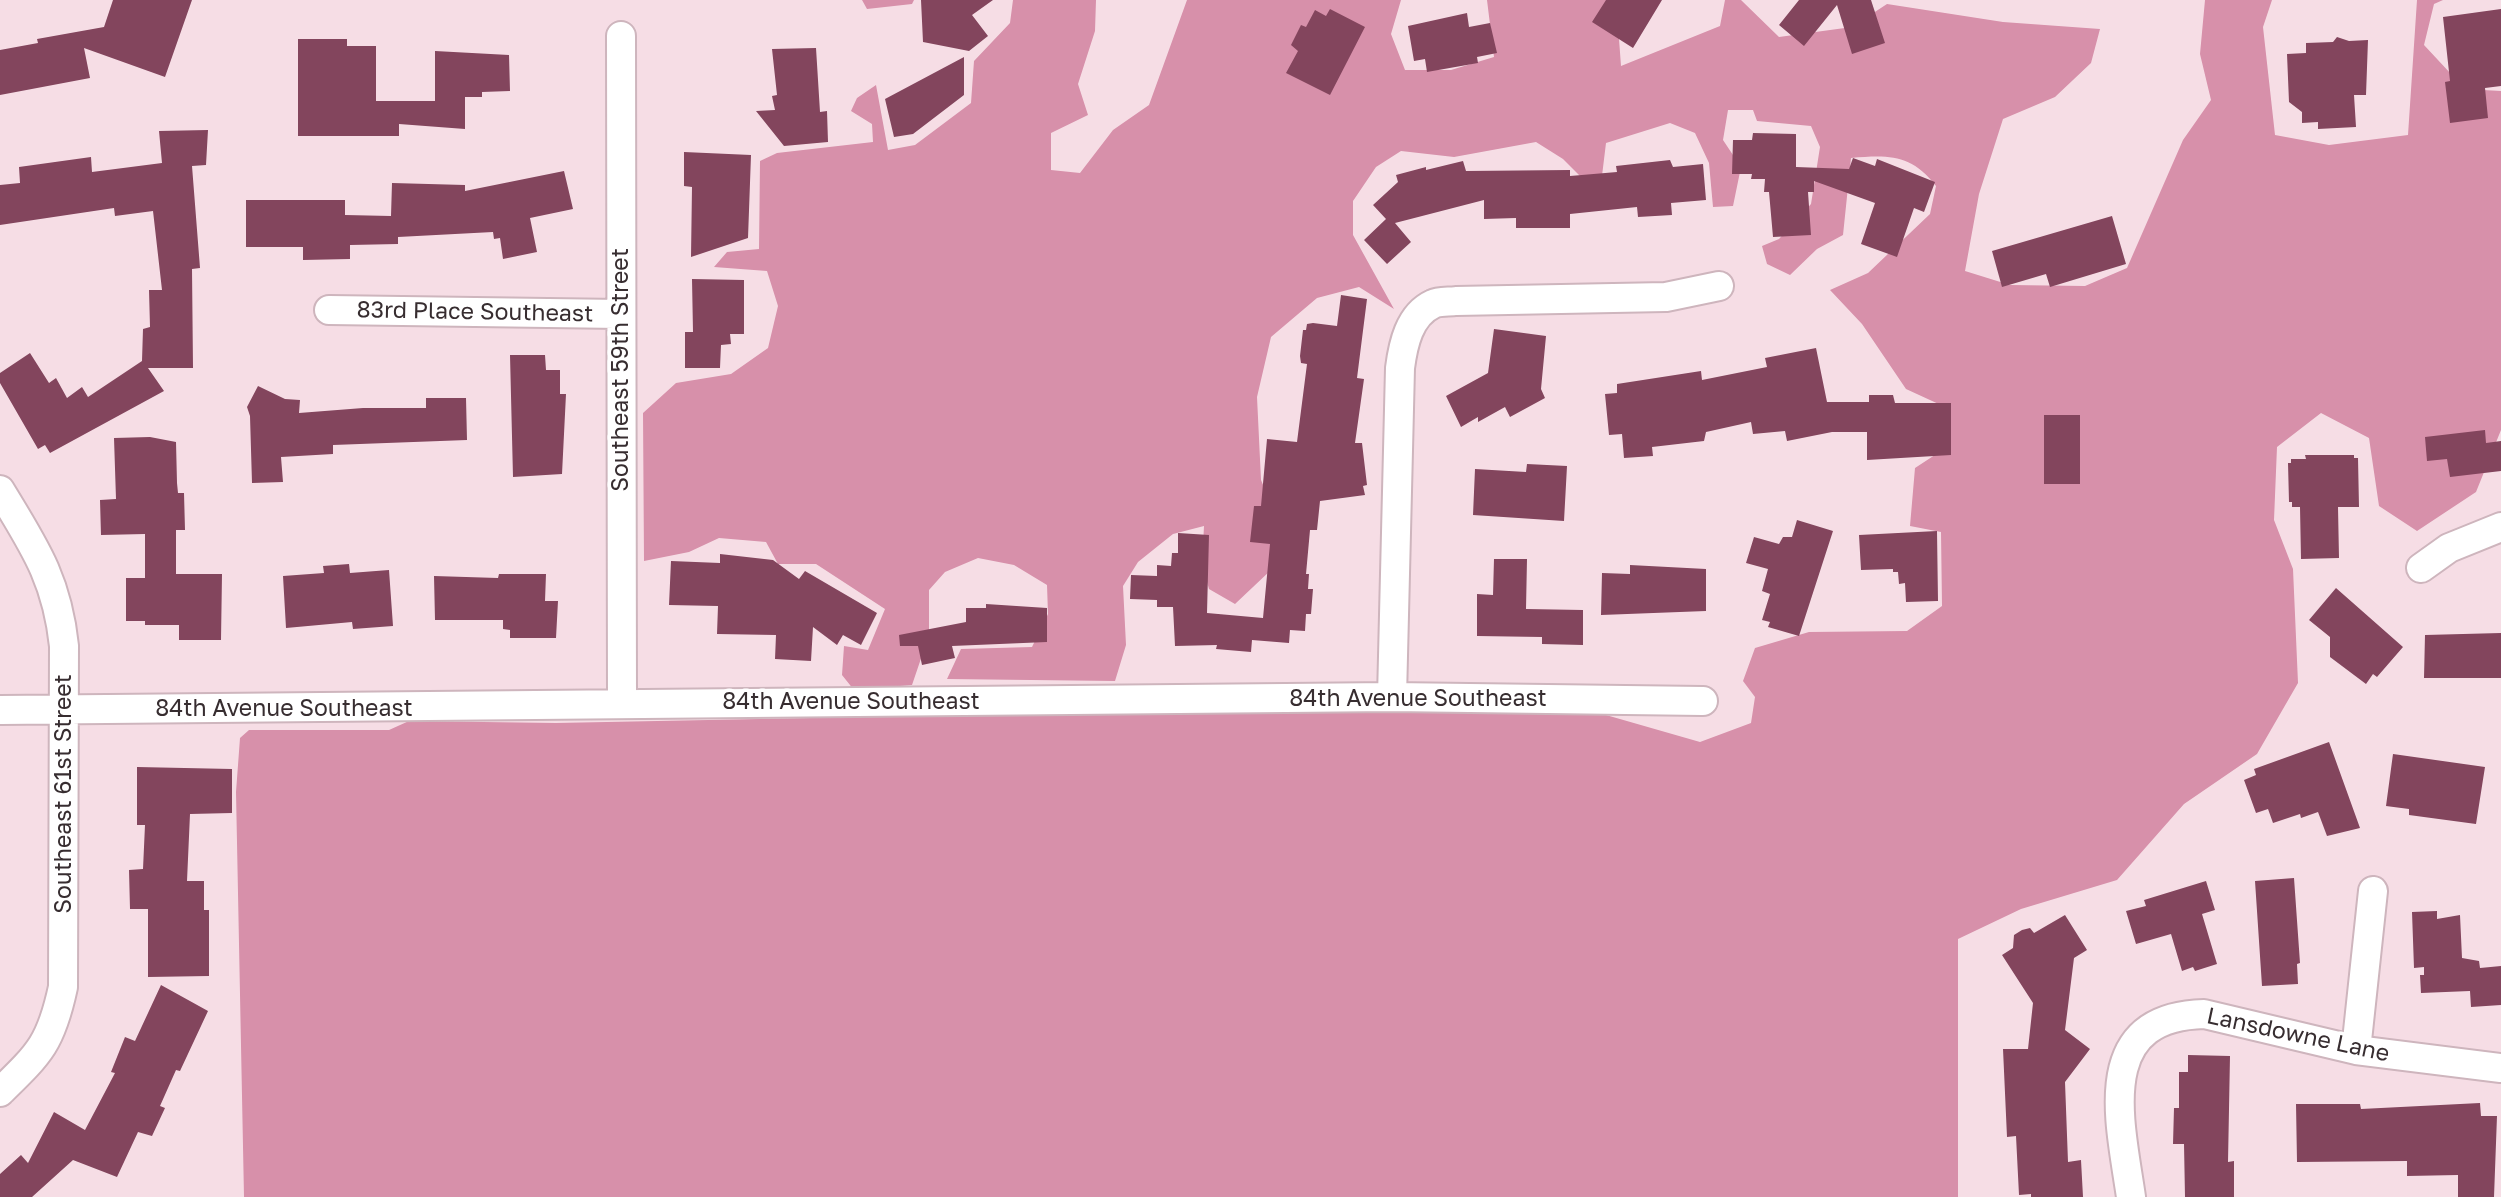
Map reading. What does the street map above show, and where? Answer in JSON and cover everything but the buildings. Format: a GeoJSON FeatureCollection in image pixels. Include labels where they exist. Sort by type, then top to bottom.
{"type":"FeatureCollection","features":[{"type":"Feature","properties":{"kind":"street","name":"Southeast 59th Street"},"geometry":{"type":"LineString","coordinates":[[621,36],[622,704]]}},
{"type":"Feature","properties":{"kind":"street"},"geometry":{"type":"LineString","coordinates":[[1392,697],[1400,368],[1403,342],[1411,326],[1432,304],[1456,301],[1666,297],[1719,286]]}},
{"type":"Feature","properties":{"kind":"street","name":"83rd Place Southeast"},"geometry":{"type":"LineString","coordinates":[[329,310],[621,314]]}},
{"type":"Feature","properties":{"kind":"street","name":"Southeast 61st Street"},"geometry":{"type":"LineString","coordinates":[[0,490],[38,552],[60,608],[64,646],[63,987],[48,1040],[30,1063],[0,1092]]}},
{"type":"Feature","properties":{"kind":"street"},"geometry":{"type":"LineString","coordinates":[[2421,568],[2449,548],[2501,527]]}},
{"type":"Feature","properties":{"kind":"street","name":"84th Avenue Southeast"},"geometry":{"type":"LineString","coordinates":[[0,710],[1392,697],[1703,701]]}},
{"type":"Feature","properties":{"kind":"street"},"geometry":{"type":"LineString","coordinates":[[2356,1050],[2373,891]]}},
{"type":"Feature","properties":{"kind":"street","name":"Lansdowne Lane"},"geometry":{"type":"LineString","coordinates":[[2131,1197],[2118,1088],[2128,1055],[2142,1035],[2158,1021],[2182,1015],[2204,1014],[2356,1050],[2501,1068]]}},
{"type":"Feature","properties":{"kind":"shaded area"},"geometry":{"type":"Polygon","coordinates":[[[862,0],[914,0],[912,4],[867,9],[862,0]]]}},
{"type":"Feature","properties":{"kind":"shaded area"},"geometry":{"type":"Polygon","coordinates":[[[1013,0],[1096,0],[1095,31],[1078,84],[1088,115],[1051,133],[1051,170],[1080,173],[1113,130],[1149,105],[1187,0],[1401,0],[1391,34],[1405,70],[1451,70],[1494,57],[1487,0],[1622,0],[1619,39],[1621,66],[1720,26],[1725,0],[1741,0],[1779,37],[1852,27],[1887,4],[2003,22],[2100,29],[2091,63],[2055,97],[2003,119],[1979,194],[1965,271],[2010,285],[2085,286],[2127,268],[2183,140],[2211,100],[2200,54],[2205,0],[2272,0],[2263,27],[2275,135],[2329,145],[2408,135],[2417,0],[2443,0],[2434,4],[2424,45],[2465,89],[2501,91],[2501,430],[2476,492],[2417,531],[2379,506],[2369,438],[2321,413],[2277,447],[2274,520],[2293,569],[2298,683],[2257,754],[2184,804],[2117,880],[2021,909],[1958,939],[1958,1197],[244,1197],[236,792],[240,738],[249,730],[389,730],[409,721],[556,723],[1064,713],[1599,713],[1700,742],[1751,723],[1755,697],[1743,681],[1755,648],[1809,632],[1907,631],[1942,606],[1941,532],[1910,526],[1915,468],[1941,451],[1943,406],[1906,389],[1862,324],[1830,290],[1868,273],[1930,214],[1936,186],[1927,175],[1908,162],[1888,157],[1851,158],[1843,235],[1817,249],[1790,275],[1767,264],[1762,246],[1779,239],[1811,204],[1820,147],[1811,126],[1757,121],[1753,110],[1728,110],[1723,140],[1741,167],[1733,206],[1713,207],[1709,163],[1695,133],[1670,123],[1606,143],[1601,184],[1586,182],[1563,159],[1536,142],[1454,157],[1401,151],[1376,167],[1353,201],[1353,235],[1394,309],[1359,287],[1317,298],[1271,337],[1257,397],[1261,480],[1298,568],[1271,570],[1235,604],[1209,589],[1202,564],[1204,526],[1173,534],[1138,562],[1123,586],[1126,645],[1115,681],[947,679],[961,649],[1032,647],[1048,614],[1047,585],[1014,565],[978,558],[945,572],[929,590],[929,635],[912,685],[854,690],[842,675],[844,646],[868,650],[885,609],[816,564],[778,564],[766,542],[719,538],[689,552],[644,561],[643,413],[676,383],[731,374],[768,348],[778,306],[767,271],[714,267],[727,252],[759,249],[760,161],[777,153],[873,142],[872,124],[851,111],[857,98],[876,85],[888,150],[915,145],[971,103],[974,61],[1010,23],[1013,0]]]}}]}
